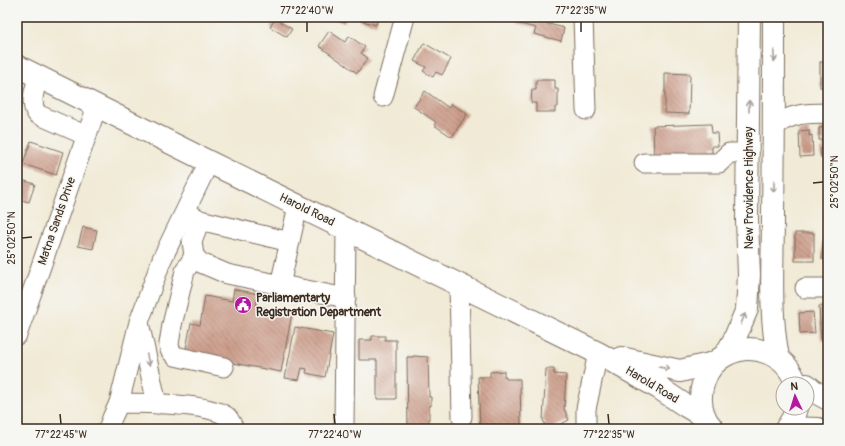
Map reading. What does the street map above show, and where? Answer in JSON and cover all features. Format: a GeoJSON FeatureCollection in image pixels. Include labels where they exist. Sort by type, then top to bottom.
{"type":"FeatureCollection","features":[{"type":"Feature","properties":{"kind":"main road","name":"New Providence Highway"},"geometry":{"type":"LineString","coordinates":[[709,423],[701,401],[702,387],[706,375],[734,340],[747,309],[749,275],[747,220],[749,153],[749,17]]}},
{"type":"Feature","properties":{"kind":"main road","name":"New Providence Highway"},"geometry":{"type":"LineString","coordinates":[[774,17],[773,288],[775,340],[794,376]]}},
{"type":"Feature","properties":{"kind":"main road","name":"Harold Road"},"geometry":{"type":"LineString","coordinates":[[17,66],[598,354],[659,388],[709,423]]}},
{"type":"Feature","properties":{"kind":"main road","name":"Harold Road"},"geometry":{"type":"LineString","coordinates":[[598,354],[680,371],[720,359],[740,350],[755,349],[768,352],[794,376]]}},
{"type":"Feature","properties":{"kind":"main road","name":"Harold Road"},"geometry":{"type":"LineString","coordinates":[[815,392],[828,400]]}},
{"type":"Feature","properties":{"kind":"main road"},"geometry":{"type":"LineString","coordinates":[[794,416],[787,428],[818,429]]}},
{"type":"Feature","properties":{"kind":"street"},"geometry":{"type":"LineString","coordinates":[[383,97],[405,17]]}},
{"type":"Feature","properties":{"kind":"street"},"geometry":{"type":"LineString","coordinates":[[583,17],[586,110]]}},
{"type":"Feature","properties":{"kind":"street"},"geometry":{"type":"LineString","coordinates":[[38,77],[32,102],[33,108],[37,114],[87,136]]}},
{"type":"Feature","properties":{"kind":"street"},"geometry":{"type":"LineString","coordinates":[[774,94],[785,103],[824,113]]}},
{"type":"Feature","properties":{"kind":"street","name":"Matna Sands Drive"},"geometry":{"type":"LineString","coordinates":[[17,335],[97,106]]}},
{"type":"Feature","properties":{"kind":"street"},"geometry":{"type":"LineString","coordinates":[[774,127],[788,117],[800,114],[824,113]]}},
{"type":"Feature","properties":{"kind":"street"},"geometry":{"type":"LineString","coordinates":[[644,163],[719,163],[729,153],[749,153]]}},
{"type":"Feature","properties":{"kind":"street"},"geometry":{"type":"LineString","coordinates":[[108,429],[119,403],[139,322],[162,259],[192,216],[209,162]]}},
{"type":"Feature","properties":{"kind":"street"},"geometry":{"type":"LineString","coordinates":[[280,285],[298,206]]}},
{"type":"Feature","properties":{"kind":"street"},"geometry":{"type":"LineString","coordinates":[[192,216],[290,242]]}},
{"type":"Feature","properties":{"kind":"street"},"geometry":{"type":"LineString","coordinates":[[192,216],[192,241],[194,256],[201,263],[227,274],[346,298]]}},
{"type":"Feature","properties":{"kind":"street"},"geometry":{"type":"LineString","coordinates":[[344,429],[346,229]]}},
{"type":"Feature","properties":{"kind":"street"},"geometry":{"type":"LineString","coordinates":[[194,256],[185,271],[172,325],[169,344],[170,350],[175,356],[224,367]]}},
{"type":"Feature","properties":{"kind":"street"},"geometry":{"type":"LineString","coordinates":[[459,285],[462,417]]}},
{"type":"Feature","properties":{"kind":"street"},"geometry":{"type":"LineString","coordinates":[[805,288],[828,288]]}},
{"type":"Feature","properties":{"kind":"street"},"geometry":{"type":"LineString","coordinates":[[139,322],[157,404]]}},
{"type":"Feature","properties":{"kind":"street"},"geometry":{"type":"LineString","coordinates":[[586,429],[586,409],[598,354]]}},
{"type":"Feature","properties":{"kind":"street"},"geometry":{"type":"LineString","coordinates":[[119,403],[157,404],[214,410],[228,417],[234,429]]}},
{"type":"Feature","properties":{"kind":"building"},"geometry":{"type":"Polygon","coordinates":[[[327,17],[346,17],[345,23],[327,17]]]}},
{"type":"Feature","properties":{"kind":"building"},"geometry":{"type":"Polygon","coordinates":[[[359,17],[378,17],[376,25],[359,20],[359,17]]]}},
{"type":"Feature","properties":{"kind":"building"},"geometry":{"type":"Polygon","coordinates":[[[517,17],[539,17],[538,21],[564,28],[561,41],[534,34],[536,28],[516,23],[517,17]]]}},
{"type":"Feature","properties":{"kind":"building"},"geometry":{"type":"Polygon","coordinates":[[[631,17],[700,17],[700,19],[631,19],[631,17]]]}},
{"type":"Feature","properties":{"kind":"building"},"geometry":{"type":"Polygon","coordinates":[[[275,19],[292,29],[287,37],[270,27],[275,19]]]}},
{"type":"Feature","properties":{"kind":"building"},"geometry":{"type":"Polygon","coordinates":[[[329,31],[345,42],[349,36],[365,47],[361,53],[368,58],[357,73],[319,46],[329,31]]]}},
{"type":"Feature","properties":{"kind":"building"},"geometry":{"type":"Polygon","coordinates":[[[424,43],[451,59],[442,75],[436,72],[433,77],[423,71],[426,67],[414,61],[424,43]]]}},
{"type":"Feature","properties":{"kind":"building"},"geometry":{"type":"Polygon","coordinates":[[[820,62],[828,62],[828,87],[820,87],[820,62]]]}},
{"type":"Feature","properties":{"kind":"building"},"geometry":{"type":"Polygon","coordinates":[[[665,73],[690,74],[689,114],[665,113],[665,73]]]}},
{"type":"Feature","properties":{"kind":"building"},"geometry":{"type":"Polygon","coordinates":[[[536,80],[555,80],[555,89],[558,89],[558,107],[555,107],[555,112],[536,112],[536,103],[531,103],[532,90],[536,90],[536,80]]]}},
{"type":"Feature","properties":{"kind":"building"},"geometry":{"type":"Polygon","coordinates":[[[425,91],[449,108],[451,104],[467,114],[452,137],[434,125],[436,122],[414,107],[425,91]]]}},
{"type":"Feature","properties":{"kind":"building"},"geometry":{"type":"Polygon","coordinates":[[[711,124],[712,133],[717,133],[718,146],[712,146],[712,153],[654,155],[653,126],[711,124]]]}},
{"type":"Feature","properties":{"kind":"building"},"geometry":{"type":"Polygon","coordinates":[[[828,127],[828,158],[821,158],[820,149],[823,149],[823,140],[819,140],[819,128],[828,127]]]}},
{"type":"Feature","properties":{"kind":"building"},"geometry":{"type":"Polygon","coordinates":[[[809,130],[809,136],[812,135],[813,156],[800,157],[799,131],[809,130]]]}},
{"type":"Feature","properties":{"kind":"building"},"geometry":{"type":"Polygon","coordinates":[[[31,141],[63,152],[56,175],[23,164],[31,141]]]}},
{"type":"Feature","properties":{"kind":"building"},"geometry":{"type":"Polygon","coordinates":[[[21,180],[35,184],[29,202],[17,199],[17,192],[21,180]]]}},
{"type":"Feature","properties":{"kind":"building"},"geometry":{"type":"Polygon","coordinates":[[[83,227],[97,230],[93,249],[78,246],[83,227]]]}},
{"type":"Feature","properties":{"kind":"building"},"geometry":{"type":"Polygon","coordinates":[[[795,233],[814,233],[814,261],[795,261],[795,233]]]}},
{"type":"Feature","properties":{"kind":"building"},"geometry":{"type":"Polygon","coordinates":[[[823,241],[828,241],[828,259],[822,259],[823,241]]]}},
{"type":"Feature","properties":{"kind":"building"},"geometry":{"type":"Polygon","coordinates":[[[234,289],[258,294],[256,306],[292,313],[281,372],[185,354],[191,323],[200,325],[205,296],[232,301],[234,289]]]}},
{"type":"Feature","properties":{"kind":"building"},"geometry":{"type":"Polygon","coordinates":[[[819,306],[828,306],[828,340],[821,341],[819,306]]]}},
{"type":"Feature","properties":{"kind":"building"},"geometry":{"type":"Polygon","coordinates":[[[813,312],[815,333],[800,334],[799,313],[813,312]]]}},
{"type":"Feature","properties":{"kind":"building"},"geometry":{"type":"Polygon","coordinates":[[[295,327],[333,334],[325,377],[306,373],[307,369],[302,368],[299,380],[285,378],[295,327]]]}},
{"type":"Feature","properties":{"kind":"building"},"geometry":{"type":"Polygon","coordinates":[[[372,336],[385,336],[385,340],[396,340],[396,399],[377,399],[377,360],[359,360],[359,340],[372,340],[372,336]]]}},
{"type":"Feature","properties":{"kind":"building"},"geometry":{"type":"Polygon","coordinates":[[[407,357],[428,357],[429,397],[431,397],[431,406],[429,406],[429,429],[408,429],[407,357]]]}},
{"type":"Feature","properties":{"kind":"building"},"geometry":{"type":"Polygon","coordinates":[[[546,369],[554,369],[554,374],[566,375],[564,409],[569,420],[551,429],[547,429],[543,420],[546,369]]]}},
{"type":"Feature","properties":{"kind":"building"},"geometry":{"type":"Polygon","coordinates":[[[504,371],[504,377],[506,377],[506,379],[520,379],[521,427],[508,427],[508,429],[480,429],[478,377],[490,377],[490,372],[504,371]]]}},
{"type":"Feature","properties":{"kind":"place","name":"Parliamentarty Registration Department"},"geometry":{"type":"Point","coordinates":[243,305]}}]}
